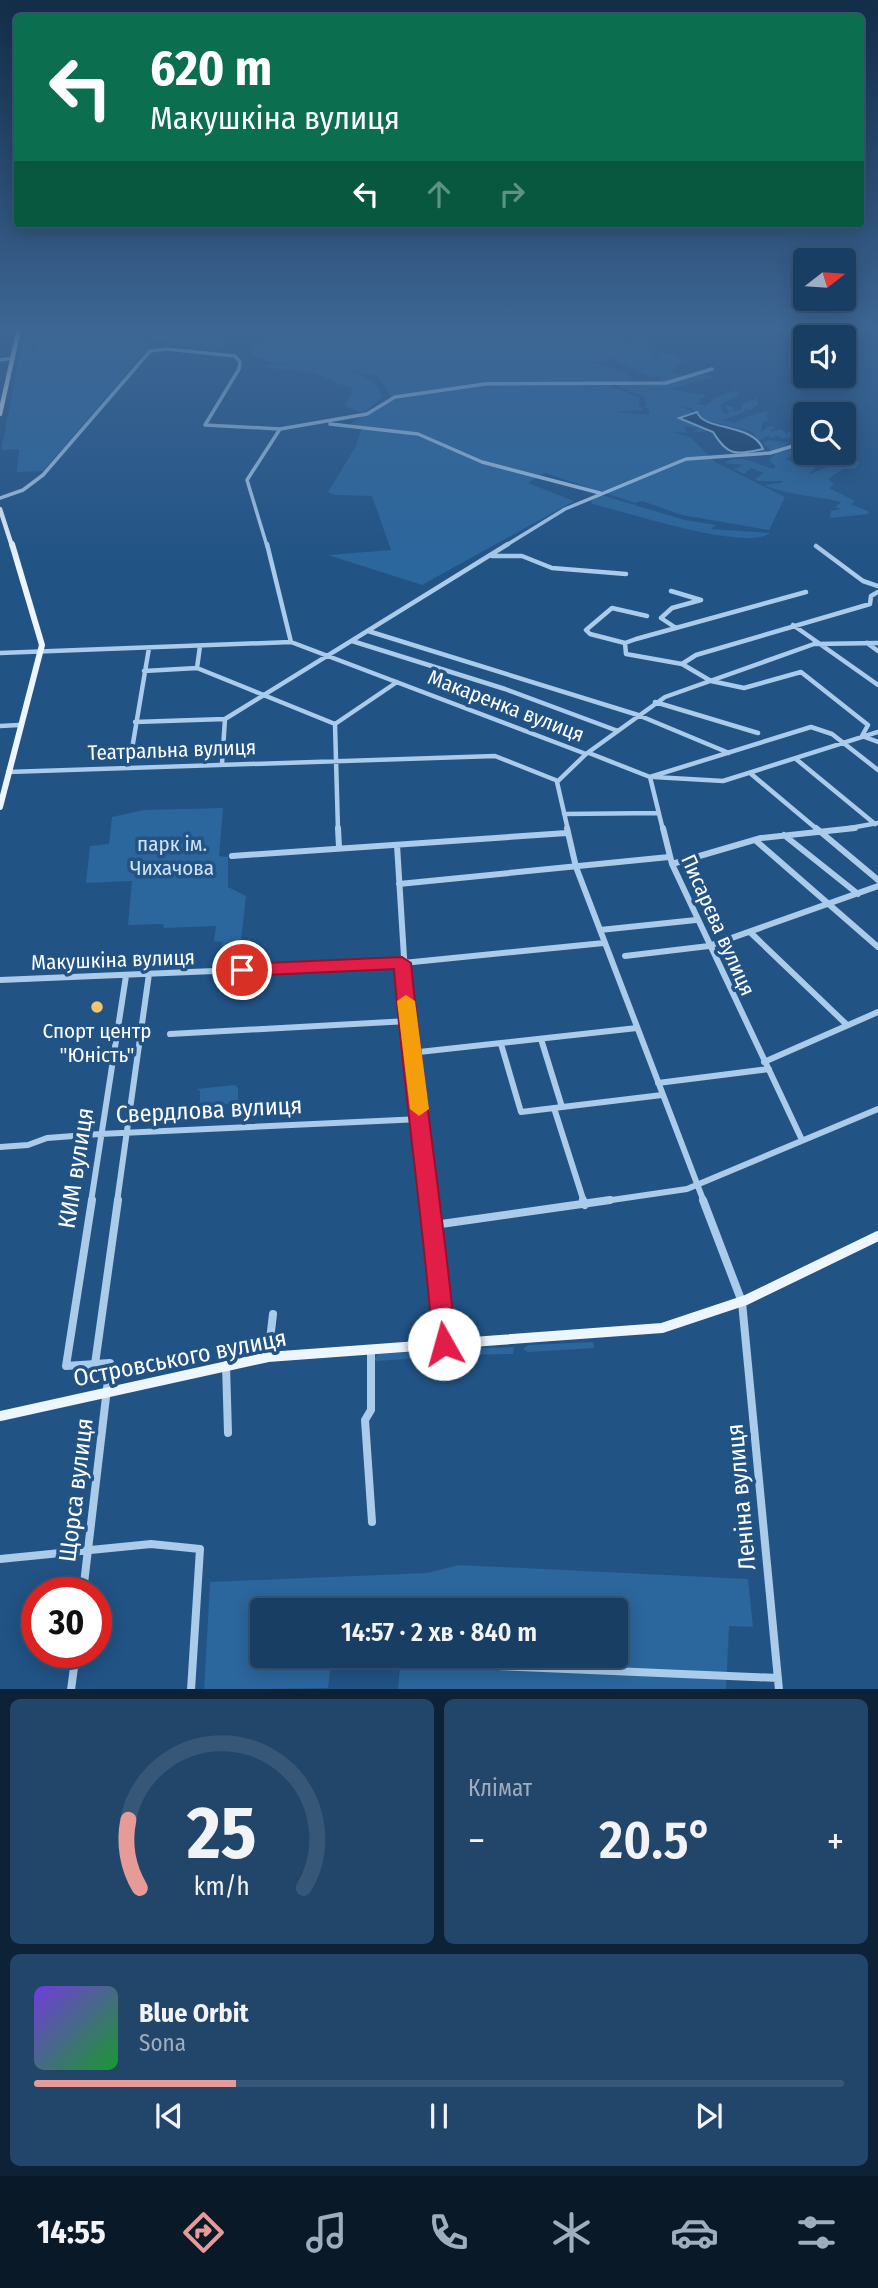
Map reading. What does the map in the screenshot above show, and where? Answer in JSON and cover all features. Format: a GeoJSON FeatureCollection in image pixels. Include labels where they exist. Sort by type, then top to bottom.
{"type":"FeatureCollection","features":[{"type":"Feature","properties":{"kind":"main road"},"geometry":{"type":"LineString","coordinates":[[0,509],[40,630],[40,652],[0,806]]}},
{"type":"Feature","properties":{"kind":"main road","name":"Островського вулиця"},"geometry":{"type":"LineString","coordinates":[[0,1416],[268,1357],[650,1329],[692,1321],[743,1302],[878,1236]]}},
{"type":"Feature","properties":{"kind":"street"},"geometry":{"type":"LineString","coordinates":[[2,497],[23,490],[43,475],[100,408]]}},
{"type":"Feature","properties":{"kind":"street"},"geometry":{"type":"LineString","coordinates":[[215,408],[205,425],[280,429],[367,414],[378,408]]}},
{"type":"Feature","properties":{"kind":"street"},"geometry":{"type":"LineString","coordinates":[[320,422],[418,434],[482,462],[600,493]]}},
{"type":"Feature","properties":{"kind":"street"},"geometry":{"type":"LineString","coordinates":[[280,429],[247,480],[278,582],[291,642]]}},
{"type":"Feature","properties":{"kind":"street"},"geometry":{"type":"LineString","coordinates":[[135,722],[225,719],[553,515],[686,459],[770,453],[793,446]]}},
{"type":"Feature","properties":{"kind":"street"},"geometry":{"type":"LineString","coordinates":[[816,546],[863,581],[878,586]]}},
{"type":"Feature","properties":{"kind":"street"},"geometry":{"type":"LineString","coordinates":[[491,555],[517,555],[552,568],[626,574]]}},
{"type":"Feature","properties":{"kind":"street"},"geometry":{"type":"LineString","coordinates":[[671,591],[701,600],[672,608],[661,618],[676,628]]}},
{"type":"Feature","properties":{"kind":"street"},"geometry":{"type":"LineString","coordinates":[[647,616],[612,608],[586,629],[590,634],[625,643],[806,592]]}},
{"type":"Feature","properties":{"kind":"street"},"geometry":{"type":"LineString","coordinates":[[682,664],[696,656],[793,625],[870,604],[871,596],[878,592]]}},
{"type":"Feature","properties":{"kind":"street"},"geometry":{"type":"LineString","coordinates":[[793,625],[878,685]]}},
{"type":"Feature","properties":{"kind":"street"},"geometry":{"type":"LineString","coordinates":[[368,631],[638,715],[729,753]]}},
{"type":"Feature","properties":{"kind":"street"},"geometry":{"type":"LineString","coordinates":[[352,641],[505,689],[618,731]]}},
{"type":"Feature","properties":{"kind":"street","name":"Макаренка вулиця"},"geometry":{"type":"LineString","coordinates":[[0,653],[291,642],[587,753],[558,781]]}},
{"type":"Feature","properties":{"kind":"street"},"geometry":{"type":"LineString","coordinates":[[625,643],[626,654],[682,664],[710,681],[744,688],[801,672],[868,725],[862,736]]}},
{"type":"Feature","properties":{"kind":"street"},"geometry":{"type":"LineString","coordinates":[[867,643],[878,651]]}},
{"type":"Feature","properties":{"kind":"street"},"geometry":{"type":"LineString","coordinates":[[587,753],[655,702],[710,681],[814,644],[878,643]]}},
{"type":"Feature","properties":{"kind":"street"},"geometry":{"type":"LineString","coordinates":[[197,668],[200,646]]}},
{"type":"Feature","properties":{"kind":"street"},"geometry":{"type":"LineString","coordinates":[[129,767],[149,648]]}},
{"type":"Feature","properties":{"kind":"street"},"geometry":{"type":"LineString","coordinates":[[144,671],[197,668],[335,724]]}},
{"type":"Feature","properties":{"kind":"street"},"geometry":{"type":"LineString","coordinates":[[335,724],[397,682]]}},
{"type":"Feature","properties":{"kind":"street"},"geometry":{"type":"LineString","coordinates":[[655,702],[758,733]]}},
{"type":"Feature","properties":{"kind":"street"},"geometry":{"type":"LineString","coordinates":[[222,764],[225,719]]}},
{"type":"Feature","properties":{"kind":"street"},"geometry":{"type":"LineString","coordinates":[[335,724],[339,847]]}},
{"type":"Feature","properties":{"kind":"street"},"geometry":{"type":"LineString","coordinates":[[0,726],[19,725]]}},
{"type":"Feature","properties":{"kind":"street"},"geometry":{"type":"LineString","coordinates":[[650,777],[811,727],[832,734],[878,770]]}},
{"type":"Feature","properties":{"kind":"street"},"geometry":{"type":"LineString","coordinates":[[587,753],[650,777],[723,781],[878,732]]}},
{"type":"Feature","properties":{"kind":"street"},"geometry":{"type":"LineString","coordinates":[[862,736],[878,742]]}},
{"type":"Feature","properties":{"kind":"street","name":"Театральна вулиця"},"geometry":{"type":"LineString","coordinates":[[8,772],[495,757],[558,781]]}},
{"type":"Feature","properties":{"kind":"street"},"geometry":{"type":"LineString","coordinates":[[796,759],[877,824]]}},
{"type":"Feature","properties":{"kind":"street"},"geometry":{"type":"LineString","coordinates":[[750,773],[878,880]]}},
{"type":"Feature","properties":{"kind":"street","name":"Писарєва вулиця"},"geometry":{"type":"LineString","coordinates":[[650,777],[671,861],[696,920],[802,1140]]}},
{"type":"Feature","properties":{"kind":"street"},"geometry":{"type":"LineString","coordinates":[[558,781],[576,867],[696,1186],[743,1302]]}},
{"type":"Feature","properties":{"kind":"street"},"geometry":{"type":"LineString","coordinates":[[564,814],[659,813]]}},
{"type":"Feature","properties":{"kind":"street"},"geometry":{"type":"LineString","coordinates":[[399,884],[671,861],[784,835],[877,824]]}},
{"type":"Feature","properties":{"kind":"street"},"geometry":{"type":"LineString","coordinates":[[232,856],[323,852],[339,847],[567,833]]}},
{"type":"Feature","properties":{"kind":"street"},"geometry":{"type":"LineString","coordinates":[[784,835],[858,894]]}},
{"type":"Feature","properties":{"kind":"street"},"geometry":{"type":"LineString","coordinates":[[755,841],[878,947]]}},
{"type":"Feature","properties":{"kind":"street"},"geometry":{"type":"LineString","coordinates":[[397,845],[402,963],[410,1053],[434,1225],[444,1344]]}},
{"type":"Feature","properties":{"kind":"street"},"geometry":{"type":"LineString","coordinates":[[625,956],[709,946],[831,905],[878,886]]}},
{"type":"Feature","properties":{"kind":"street"},"geometry":{"type":"LineString","coordinates":[[600,930],[696,920]]}},
{"type":"Feature","properties":{"kind":"street"},"geometry":{"type":"LineString","coordinates":[[751,933],[846,1024]]}},
{"type":"Feature","properties":{"kind":"street","name":"Макушкіна вулиця"},"geometry":{"type":"LineString","coordinates":[[0,980],[402,963],[604,943]]}},
{"type":"Feature","properties":{"kind":"street","name":"КИМ вулиця"},"geometry":{"type":"LineString","coordinates":[[126,976],[66,1366],[95,1364],[149,974]]}},
{"type":"Feature","properties":{"kind":"street"},"geometry":{"type":"LineString","coordinates":[[764,1062],[846,1024],[878,1013]]}},
{"type":"Feature","properties":{"kind":"street"},"geometry":{"type":"LineString","coordinates":[[170,1034],[408,1021]]}},
{"type":"Feature","properties":{"kind":"street"},"geometry":{"type":"LineString","coordinates":[[410,1053],[637,1028]]}},
{"type":"Feature","properties":{"kind":"street"},"geometry":{"type":"LineString","coordinates":[[541,1039],[585,1205]]}},
{"type":"Feature","properties":{"kind":"street"},"geometry":{"type":"LineString","coordinates":[[501,1044],[521,1112],[662,1095]]}},
{"type":"Feature","properties":{"kind":"street"},"geometry":{"type":"LineString","coordinates":[[658,1083],[769,1069]]}},
{"type":"Feature","properties":{"kind":"street"},"geometry":{"type":"LineString","coordinates":[[434,1225],[585,1205],[696,1186],[878,1109]]}},
{"type":"Feature","properties":{"kind":"street","name":"Свердлова вулиця"},"geometry":{"type":"LineString","coordinates":[[0,1147],[28,1145],[47,1138],[100,1134],[421,1119]]}},
{"type":"Feature","properties":{"kind":"street","name":"Леніна вулиця"},"geometry":{"type":"LineString","coordinates":[[743,1302],[779,1689]]}},
{"type":"Feature","properties":{"kind":"street"},"geometry":{"type":"LineString","coordinates":[[268,1357],[274,1314]]}},
{"type":"Feature","properties":{"kind":"street"},"geometry":{"type":"LineString","coordinates":[[371,1351],[371,1410],[365,1420],[372,1522]]}},
{"type":"Feature","properties":{"kind":"street","name":"Щорса вулиця"},"geometry":{"type":"LineString","coordinates":[[85,1577],[110,1363],[95,1364]]}},
{"type":"Feature","properties":{"kind":"street"},"geometry":{"type":"LineString","coordinates":[[226,1365],[228,1433]]}},
{"type":"Feature","properties":{"kind":"street"},"geometry":{"type":"LineString","coordinates":[[0,1559],[151,1544],[200,1549],[191,1689]]}},
{"type":"Feature","properties":{"kind":"street"},"geometry":{"type":"LineString","coordinates":[[71,1689],[74,1668]]}},
{"type":"Feature","properties":{"kind":"street"},"geometry":{"type":"LineString","coordinates":[[543,1668],[778,1678]]}},
{"type":"Feature","properties":{"kind":"green space"},"geometry":{"type":"Polygon","coordinates":[[[9,408],[97,408],[43,471],[17,472],[19,449],[1,450],[9,408]]]}},
{"type":"Feature","properties":{"kind":"green space"},"geometry":{"type":"Polygon","coordinates":[[[350,408],[370,408],[364,413],[350,408]]]}},
{"type":"Feature","properties":{"kind":"green space"},"geometry":{"type":"Polygon","coordinates":[[[381,408],[641,408],[644,410],[616,412],[648,415],[650,410],[646,408],[684,408],[693,412],[686,416],[688,423],[694,423],[708,431],[697,432],[694,431],[698,428],[683,426],[687,433],[672,432],[690,437],[715,462],[785,497],[769,530],[682,515],[642,501],[635,503],[545,473],[528,483],[574,501],[422,585],[328,555],[391,550],[372,496],[335,495],[328,492],[356,446],[362,427],[351,424],[381,408]]]}},
{"type":"Feature","properties":{"kind":"green space"},"geometry":{"type":"Polygon","coordinates":[[[690,408],[722,408],[725,414],[730,411],[724,408],[736,408],[731,411],[742,410],[742,408],[754,408],[744,409],[745,412],[722,420],[735,423],[766,411],[769,414],[780,412],[766,415],[769,420],[763,422],[760,433],[769,426],[776,427],[772,432],[781,429],[786,433],[793,431],[793,436],[783,439],[775,435],[774,438],[766,436],[762,440],[756,439],[753,432],[702,419],[690,408]]]}},
{"type":"Feature","properties":{"kind":"green space"},"geometry":{"type":"Polygon","coordinates":[[[769,440],[789,443],[779,449],[782,452],[793,448],[793,456],[785,459],[793,462],[793,465],[816,467],[808,475],[832,465],[856,465],[856,462],[860,461],[855,468],[843,469],[828,479],[834,484],[829,488],[855,501],[851,504],[868,511],[869,514],[830,518],[831,511],[841,509],[835,507],[841,502],[773,489],[764,485],[783,481],[758,481],[755,479],[764,473],[751,468],[744,474],[734,469],[743,465],[724,463],[742,459],[773,469],[776,466],[769,461],[775,454],[763,443],[769,440]]]}},
{"type":"Feature","properties":{"kind":"green space"},"geometry":{"type":"Polygon","coordinates":[[[601,495],[685,520],[716,525],[711,529],[770,533],[756,537],[736,537],[684,528],[592,504],[591,501],[601,495]]]}},
{"type":"Feature","properties":{"kind":"green space","name":"парк ім. Чихачова"},"geometry":{"type":"Polygon","coordinates":[[[223,808],[219,856],[228,857],[228,887],[246,896],[239,959],[220,960],[222,942],[214,941],[216,926],[164,928],[163,924],[128,925],[132,881],[86,883],[90,846],[109,844],[112,817],[144,810],[223,808]]]}},
{"type":"Feature","properties":{"kind":"green space"},"geometry":{"type":"Polygon","coordinates":[[[235,1085],[238,1088],[238,1101],[234,1104],[196,1105],[200,1102],[200,1091],[197,1089],[235,1085]]]}},
{"type":"Feature","properties":{"kind":"green space"},"geometry":{"type":"Polygon","coordinates":[[[593,1342],[594,1348],[528,1352],[523,1349],[528,1345],[593,1342]]]}},
{"type":"Feature","properties":{"kind":"green space"},"geometry":{"type":"Polygon","coordinates":[[[514,1347],[513,1354],[449,1355],[451,1349],[514,1347]]]}},
{"type":"Feature","properties":{"kind":"green space"},"geometry":{"type":"Polygon","coordinates":[[[440,1350],[439,1357],[374,1359],[378,1354],[440,1350]]]}},
{"type":"Feature","properties":{"kind":"green space"},"geometry":{"type":"Polygon","coordinates":[[[459,1565],[748,1579],[753,1627],[729,1626],[726,1689],[398,1689],[400,1668],[628,1668],[628,1598],[250,1598],[250,1668],[330,1668],[328,1688],[204,1689],[210,1582],[427,1573],[459,1565]]]}},
{"type":"Feature","properties":{"kind":"shaded area"},"geometry":{"type":"Polygon","coordinates":[[[697,412],[708,422],[749,435],[758,441],[763,449],[733,452],[723,446],[713,432],[679,418],[697,412]]]}},
{"type":"Feature","properties":{"kind":"slow traffic"},"geometry":{"type":"LineString","coordinates":[[406,1001],[410,1053],[419,1109]]}},
{"type":"Feature","properties":{"kind":"place","name":"Спорт центр \"Юність\""},"geometry":{"type":"Point","coordinates":[97,1007]}},
{"type":"Feature","properties":{"kind":"route"},"geometry":{"type":"LineString","coordinates":[[242,970],[402,963],[410,1053],[434,1225],[444,1344]]}}]}
